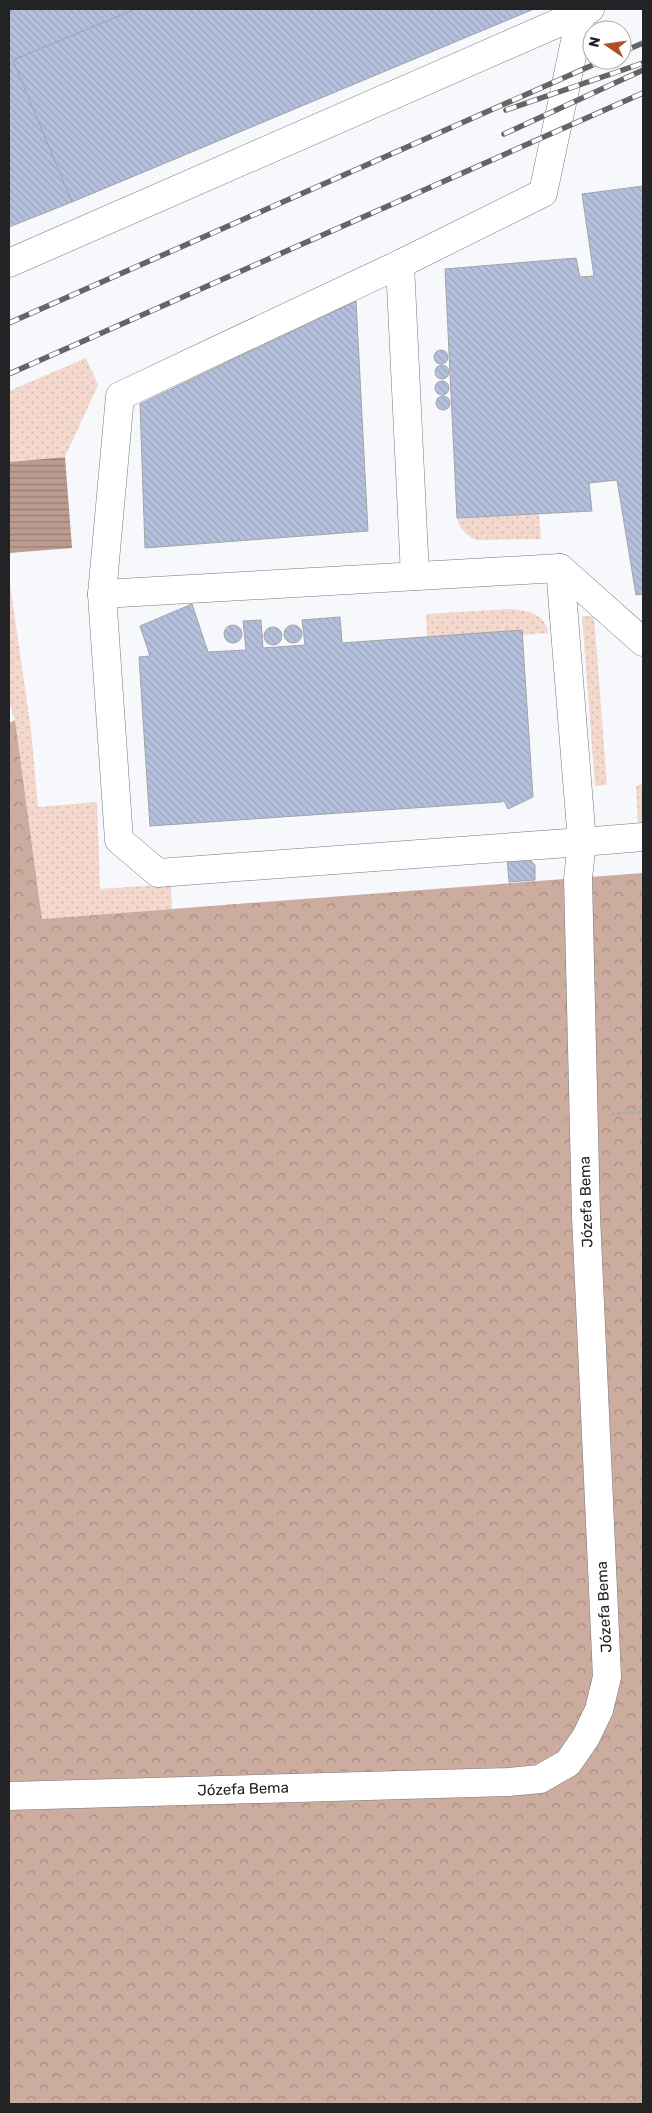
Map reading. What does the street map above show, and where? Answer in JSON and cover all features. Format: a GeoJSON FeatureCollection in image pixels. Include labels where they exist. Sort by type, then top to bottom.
{"type":"FeatureCollection","features":[{"type":"Feature","properties":{"kind":"street"},"geometry":{"type":"LineString","coordinates":[[586,11],[574,45],[543,193],[400,264],[120,396],[102,594],[119,840],[158,873],[643,837]]}},
{"type":"Feature","properties":{"kind":"street"},"geometry":{"type":"LineString","coordinates":[[9,263],[586,11]]}},
{"type":"Feature","properties":{"kind":"street"},"geometry":{"type":"LineString","coordinates":[[400,264],[415,576]]}},
{"type":"Feature","properties":{"kind":"street"},"geometry":{"type":"LineString","coordinates":[[102,594],[560,568],[643,642]]}},
{"type":"Feature","properties":{"kind":"street","name":"Józefa Bema"},"geometry":{"type":"LineString","coordinates":[[9,1796],[508,1782],[540,1779],[568,1763],[586,1737],[599,1710],[607,1677],[586,1216],[578,878],[582,842],[560,568]]}},
{"type":"Feature","properties":{"kind":"shaded area"},"geometry":{"type":"Polygon","coordinates":[[[86,358],[98,385],[65,457],[9,462],[9,391],[86,358]]]}},
{"type":"Feature","properties":{"kind":"shaded area"},"geometry":{"type":"Polygon","coordinates":[[[65,457],[72,548],[9,553],[9,462],[65,457]]]}},
{"type":"Feature","properties":{"kind":"shaded area"},"geometry":{"type":"Polygon","coordinates":[[[539,514],[541,539],[477,540],[464,532],[457,518],[539,514]]]}},
{"type":"Feature","properties":{"kind":"shaded area"},"geometry":{"type":"Polygon","coordinates":[[[9,577],[31,730],[38,807],[97,802],[100,889],[171,884],[172,909],[42,919],[15,720],[9,703],[9,577]]]}},
{"type":"Feature","properties":{"kind":"shaded area"},"geometry":{"type":"Polygon","coordinates":[[[510,609],[523,610],[540,617],[544,621],[548,633],[522,635],[521,630],[427,637],[426,614],[510,609]]]}},
{"type":"Feature","properties":{"kind":"shaded area"},"geometry":{"type":"Polygon","coordinates":[[[582,616],[594,616],[607,785],[595,786],[582,616]]]}},
{"type":"Feature","properties":{"kind":"shaded area"},"geometry":{"type":"Polygon","coordinates":[[[643,784],[643,826],[638,823],[636,787],[643,784]]]}},
{"type":"Feature","properties":{"kind":"green space"},"geometry":{"type":"Polygon","coordinates":[[[15,720],[42,919],[643,873],[643,2104],[9,2104],[9,723],[15,720]]]}},
{"type":"Feature","properties":{"kind":"building"},"geometry":{"type":"Polygon","coordinates":[[[9,9],[136,9],[13,60],[72,202],[9,227],[9,9]]]}},
{"type":"Feature","properties":{"kind":"building"},"geometry":{"type":"Polygon","coordinates":[[[136,9],[534,9],[72,202],[13,60],[136,9]]]}},
{"type":"Feature","properties":{"kind":"building"},"geometry":{"type":"Polygon","coordinates":[[[643,186],[643,594],[636,595],[617,480],[589,483],[592,511],[457,518],[445,269],[576,258],[580,277],[594,276],[582,194],[643,186]]]}},
{"type":"Feature","properties":{"kind":"building"},"geometry":{"type":"Polygon","coordinates":[[[356,301],[368,531],[145,548],[140,404],[356,301]]]}},
{"type":"Feature","properties":{"kind":"building"},"geometry":{"type":"Polygon","coordinates":[[[441,350],[446,352],[448,357],[446,362],[441,364],[436,362],[434,357],[436,352],[441,350]]]}},
{"type":"Feature","properties":{"kind":"building"},"geometry":{"type":"Polygon","coordinates":[[[442,365],[447,367],[449,372],[447,377],[442,379],[437,377],[435,372],[437,367],[442,365]]]}},
{"type":"Feature","properties":{"kind":"building"},"geometry":{"type":"Polygon","coordinates":[[[442,381],[447,383],[449,388],[447,393],[442,395],[437,393],[435,388],[437,383],[442,381]]]}},
{"type":"Feature","properties":{"kind":"building"},"geometry":{"type":"Polygon","coordinates":[[[443,396],[448,398],[450,403],[448,408],[443,410],[438,408],[436,403],[438,398],[443,396]]]}},
{"type":"Feature","properties":{"kind":"building"},"geometry":{"type":"Polygon","coordinates":[[[192,604],[208,652],[246,650],[243,621],[261,620],[263,648],[305,645],[302,620],[340,617],[342,643],[522,630],[533,797],[508,809],[504,801],[150,826],[139,657],[150,656],[140,626],[192,604]]]}},
{"type":"Feature","properties":{"kind":"building"},"geometry":{"type":"Polygon","coordinates":[[[233,625],[239,628],[242,634],[239,640],[233,643],[227,640],[224,634],[227,628],[233,625]]]}},
{"type":"Feature","properties":{"kind":"building"},"geometry":{"type":"Polygon","coordinates":[[[293,625],[299,628],[302,634],[299,640],[293,643],[287,640],[284,634],[287,628],[293,625]]]}},
{"type":"Feature","properties":{"kind":"building"},"geometry":{"type":"Polygon","coordinates":[[[273,627],[279,630],[282,636],[279,642],[273,645],[267,642],[264,636],[267,630],[273,627]]]}},
{"type":"Feature","properties":{"kind":"building"},"geometry":{"type":"Polygon","coordinates":[[[526,856],[535,865],[535,880],[509,882],[507,857],[526,856]]]}},
{"type":"Feature","properties":{"kind":"railway"},"geometry":{"type":"LineString","coordinates":[[632,48],[643,43]]}},
{"type":"Feature","properties":{"kind":"railway"},"geometry":{"type":"LineString","coordinates":[[506,110],[643,63]]}},
{"type":"Feature","properties":{"kind":"railway"},"geometry":{"type":"LineString","coordinates":[[9,323],[582,70]]}},
{"type":"Feature","properties":{"kind":"railway"},"geometry":{"type":"LineString","coordinates":[[504,134],[643,70]]}},
{"type":"Feature","properties":{"kind":"railway"},"geometry":{"type":"LineString","coordinates":[[9,374],[643,93]]}}]}
